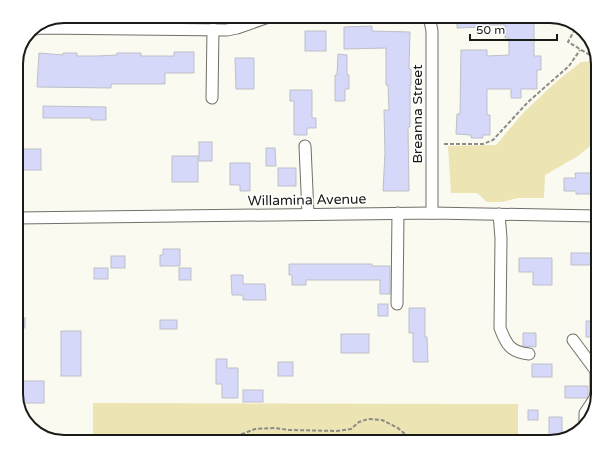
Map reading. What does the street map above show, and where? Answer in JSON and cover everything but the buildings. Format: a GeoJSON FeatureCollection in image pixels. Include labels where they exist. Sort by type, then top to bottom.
{"type":"FeatureCollection","features":[{"type":"Feature","properties":{"kind":"street"},"geometry":{"type":"LineString","coordinates":[[44,28],[227,30],[251,23]]}},
{"type":"Feature","properties":{"kind":"street","name":"Breanna Street"},"geometry":{"type":"LineString","coordinates":[[430,23],[432,31],[432,213]]}},
{"type":"Feature","properties":{"kind":"street"},"geometry":{"type":"LineString","coordinates":[[212,98],[213,29]]}},
{"type":"Feature","properties":{"kind":"street"},"geometry":{"type":"LineString","coordinates":[[305,146],[308,214]]}},
{"type":"Feature","properties":{"kind":"street"},"geometry":{"type":"LineString","coordinates":[[398,213],[398,304]]}},
{"type":"Feature","properties":{"kind":"street","name":"Willamina Avenue"},"geometry":{"type":"LineString","coordinates":[[23,218],[398,213],[591,216]]}},
{"type":"Feature","properties":{"kind":"street"},"geometry":{"type":"LineString","coordinates":[[499,214],[501,238],[500,328],[510,349],[520,353],[529,354]]}},
{"type":"Feature","properties":{"kind":"street"},"geometry":{"type":"LineString","coordinates":[[573,340],[591,364]]}},
{"type":"Feature","properties":{"kind":"path"},"geometry":{"type":"LineString","coordinates":[[573,31],[568,42],[590,55]]}},
{"type":"Feature","properties":{"kind":"path"},"geometry":{"type":"LineString","coordinates":[[432,144],[483,144],[494,140],[528,102],[569,66],[580,50]]}},
{"type":"Feature","properties":{"kind":"path"},"geometry":{"type":"LineString","coordinates":[[241,435],[255,429],[274,428],[290,430],[337,431],[351,429],[359,422],[368,419],[382,420],[398,428],[406,435]]}},
{"type":"Feature","properties":{"kind":"shaded area"},"geometry":{"type":"Polygon","coordinates":[[[591,61],[591,64],[591,144],[578,156],[545,175],[544,198],[517,198],[503,202],[487,202],[477,193],[451,193],[448,146],[496,145],[524,112],[556,82],[581,62],[591,61]]]}},
{"type":"Feature","properties":{"kind":"shaded area"},"geometry":{"type":"Polygon","coordinates":[[[93,403],[518,404],[518,435],[93,435],[93,403]]]}}]}
